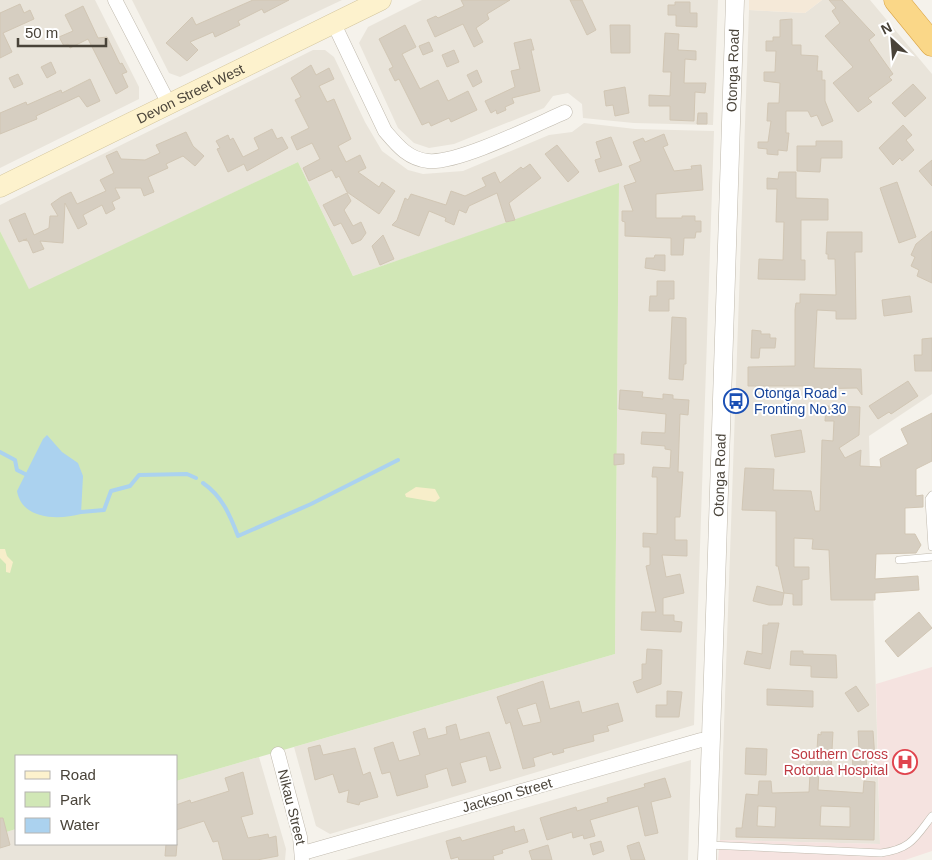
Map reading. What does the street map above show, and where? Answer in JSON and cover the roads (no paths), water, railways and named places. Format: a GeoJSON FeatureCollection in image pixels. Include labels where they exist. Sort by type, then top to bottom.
{"type":"FeatureCollection","features":[{"type":"Feature","properties":{"kind":"highway"},"geometry":{"type":"LineString","coordinates":[[896,0],[932,44]]}},
{"type":"Feature","properties":{"kind":"main road","name":"Devon Street West"},"geometry":{"type":"LineString","coordinates":[[0,187],[381,0]]}},
{"type":"Feature","properties":{"kind":"street"},"geometry":{"type":"LineString","coordinates":[[115,0],[168,104]]}},
{"type":"Feature","properties":{"kind":"street","name":"Otonga Road"},"geometry":{"type":"LineString","coordinates":[[708,853],[734,0]]}},
{"type":"Feature","properties":{"kind":"street"},"geometry":{"type":"LineString","coordinates":[[334,24],[385,131],[397,146],[410,156],[428,161],[462,156],[565,112]]}},
{"type":"Feature","properties":{"kind":"street","name":"Jackson Street"},"geometry":{"type":"LineString","coordinates":[[303,856],[701,740],[712,741]]}},
{"type":"Feature","properties":{"kind":"street","name":"Nikau Street"},"geometry":{"type":"LineString","coordinates":[[278,754],[303,856]]}},
{"type":"Feature","properties":{"kind":"lane"},"geometry":{"type":"LineString","coordinates":[[932,495],[929,498],[932,547]]}},
{"type":"Feature","properties":{"kind":"lane"},"geometry":{"type":"LineString","coordinates":[[899,560],[932,557]]}},
{"type":"Feature","properties":{"kind":"lane"},"geometry":{"type":"LineString","coordinates":[[708,853],[881,853],[898,851],[911,844],[932,816]]}},
{"type":"Feature","properties":{"kind":"water"},"geometry":{"type":"Polygon","coordinates":[[[47,435],[62,452],[78,463],[83,476],[81,514],[62,517],[42,516],[33,513],[20,501],[17,491],[43,439],[47,435]]]}},
{"type":"Feature","properties":{"kind":"waterway"},"geometry":{"type":"LineString","coordinates":[[0,452],[15,460],[17,470],[25,474]]}},
{"type":"Feature","properties":{"kind":"waterway"},"geometry":{"type":"LineString","coordinates":[[203,483],[220,500],[238,536],[311,504],[398,460]]}},
{"type":"Feature","properties":{"kind":"waterway"},"geometry":{"type":"LineString","coordinates":[[81,512],[104,510],[111,491],[130,486],[139,475],[187,474],[196,478]]}},
{"type":"Feature","properties":{"kind":"place","name":"Otonga Road - Fronting No.30"},"geometry":{"type":"Point","coordinates":[736,401]}},
{"type":"Feature","properties":{"kind":"place","name":"Southern Cross Rotorua Hospital"},"geometry":{"type":"Point","coordinates":[905,762]}}]}
